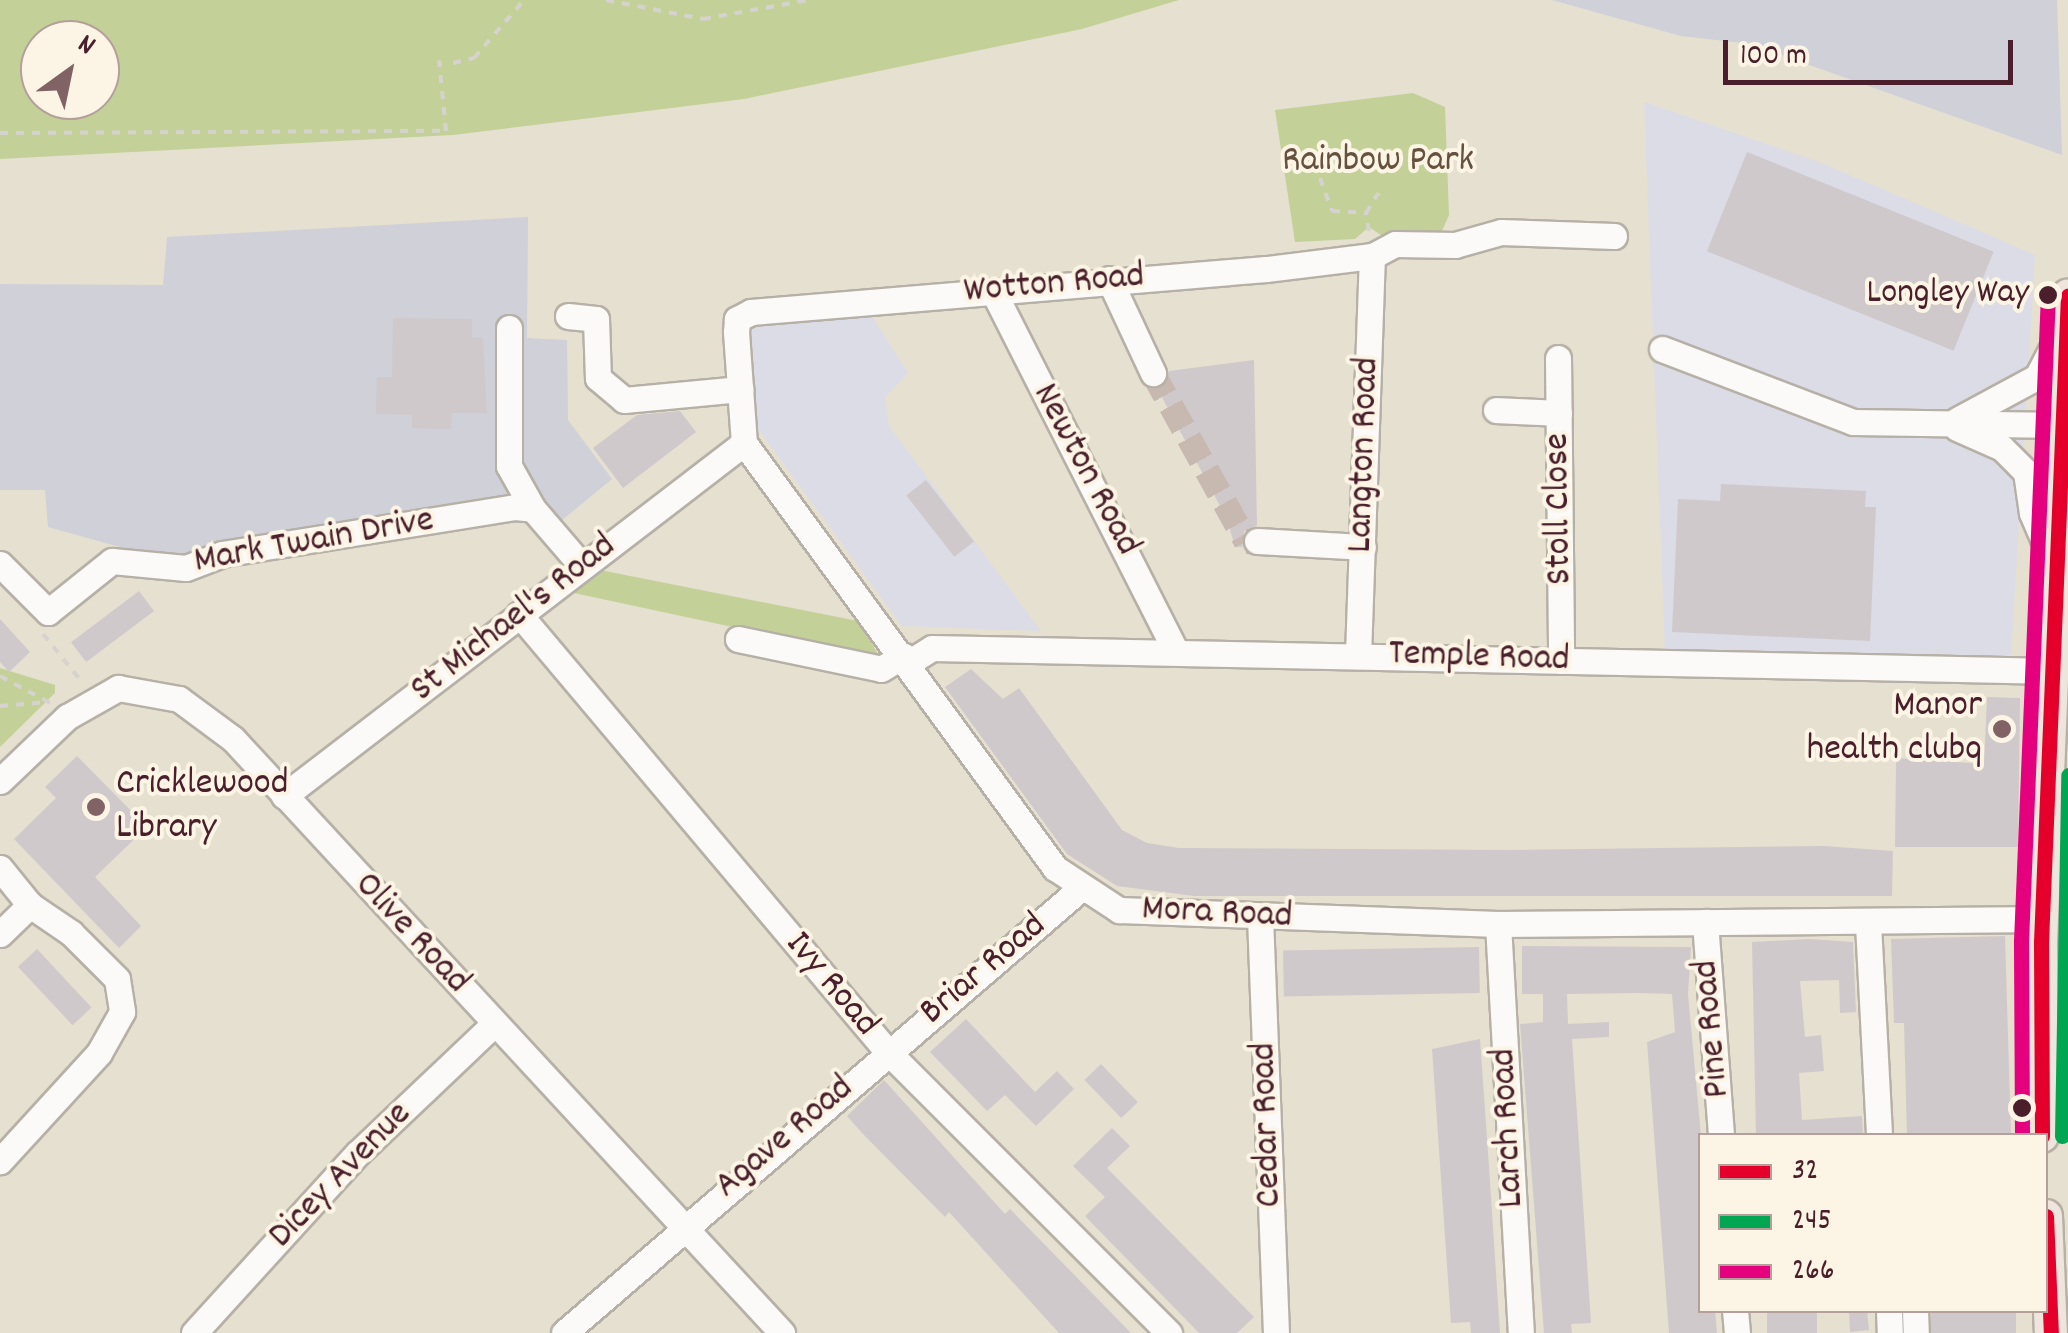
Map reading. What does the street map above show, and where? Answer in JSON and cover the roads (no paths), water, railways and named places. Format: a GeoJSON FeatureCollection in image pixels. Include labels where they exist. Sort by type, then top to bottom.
{"type":"FeatureCollection","features":[{"type":"Feature","properties":{"kind":"main road"},"geometry":{"type":"LineString","coordinates":[[2042,1133],[2043,919],[2065,470],[2062,425],[2067,309]]}},
{"type":"Feature","properties":{"kind":"main road"},"geometry":{"type":"LineString","coordinates":[[2048,1238],[2056,1325]]}},
{"type":"Feature","properties":{"kind":"street","name":"Wotton Road"},"geometry":{"type":"LineString","coordinates":[[740,388],[738,319],[751,312],[1372,256],[1395,244],[1455,244],[1501,232],[1614,236]]}},
{"type":"Feature","properties":{"kind":"street","name":"Langton Road"},"geometry":{"type":"LineString","coordinates":[[1358,655],[1372,256]]}},
{"type":"Feature","properties":{"kind":"street"},"geometry":{"type":"LineString","coordinates":[[1109,280],[1153,373]]}},
{"type":"Feature","properties":{"kind":"street","name":"Newton Road"},"geometry":{"type":"LineString","coordinates":[[993,291],[1176,651]]}},
{"type":"Feature","properties":{"kind":"street"},"geometry":{"type":"LineString","coordinates":[[1948,424],[2037,377],[2067,309]]}},
{"type":"Feature","properties":{"kind":"street"},"geometry":{"type":"LineString","coordinates":[[568,316],[596,319],[598,378],[624,400],[740,388],[744,443]]}},
{"type":"Feature","properties":{"kind":"street"},"geometry":{"type":"LineString","coordinates":[[509,328],[508,466],[533,508],[582,566]]}},
{"type":"Feature","properties":{"kind":"street"},"geometry":{"type":"LineString","coordinates":[[1662,349],[1853,422],[2062,425]]}},
{"type":"Feature","properties":{"kind":"street","name":"Stoll Close"},"geometry":{"type":"LineString","coordinates":[[1558,358],[1561,661]]}},
{"type":"Feature","properties":{"kind":"street"},"geometry":{"type":"LineString","coordinates":[[1496,410],[1559,413]]}},
{"type":"Feature","properties":{"kind":"street"},"geometry":{"type":"LineString","coordinates":[[1948,424],[2002,448],[2026,472],[2032,513],[2058,574]]}},
{"type":"Feature","properties":{"kind":"street","name":"St Michael's Road"},"geometry":{"type":"LineString","coordinates":[[284,796],[744,443]]}},
{"type":"Feature","properties":{"kind":"street","name":"Mora Road"},"geometry":{"type":"LineString","coordinates":[[744,443],[1055,868],[1080,889],[1118,910],[1498,924],[1868,924],[2043,919]]}},
{"type":"Feature","properties":{"kind":"street","name":"Mark Twain Drive"},"geometry":{"type":"LineString","coordinates":[[0,564],[42,611],[112,560],[127,557],[186,568],[222,554],[533,508]]}},
{"type":"Feature","properties":{"kind":"street"},"geometry":{"type":"LineString","coordinates":[[1257,541],[1363,547]]}},
{"type":"Feature","properties":{"kind":"street","name":"Ivy Road"},"geometry":{"type":"LineString","coordinates":[[519,614],[888,1051],[1169,1333]]}},
{"type":"Feature","properties":{"kind":"street","name":"Temple Road"},"geometry":{"type":"LineString","coordinates":[[738,639],[882,669],[932,648],[2054,671]]}},
{"type":"Feature","properties":{"kind":"street","name":"Olive Road"},"geometry":{"type":"LineString","coordinates":[[0,781],[66,717],[118,688],[178,698],[233,739],[782,1333]]}},
{"type":"Feature","properties":{"kind":"street"},"geometry":{"type":"LineString","coordinates":[[0,868],[30,905],[71,932],[117,979],[122,1012],[99,1052],[0,1162]]}},
{"type":"Feature","properties":{"kind":"street","name":"Briar Road"},"geometry":{"type":"LineString","coordinates":[[888,1051],[1080,889]]}},
{"type":"Feature","properties":{"kind":"street"},"geometry":{"type":"LineString","coordinates":[[0,934],[30,905]]}},
{"type":"Feature","properties":{"kind":"street","name":"Cedar Road"},"geometry":{"type":"LineString","coordinates":[[1260,917],[1276,1333]]}},
{"type":"Feature","properties":{"kind":"street","name":"Pine Road"},"geometry":{"type":"LineString","coordinates":[[1704,922],[1722,1133]]}},
{"type":"Feature","properties":{"kind":"street","name":"Larch Road"},"geometry":{"type":"LineString","coordinates":[[1498,924],[1521,1333]]}},
{"type":"Feature","properties":{"kind":"street"},"geometry":{"type":"LineString","coordinates":[[1868,924],[1879,1133]]}},
{"type":"Feature","properties":{"kind":"street","name":"Dicey Avenue"},"geometry":{"type":"LineString","coordinates":[[194,1333],[358,1154],[494,1024]]}},
{"type":"Feature","properties":{"kind":"street","name":"Agave Road"},"geometry":{"type":"LineString","coordinates":[[564,1333],[682,1225],[888,1051]]}},
{"type":"Feature","properties":{"kind":"tunnel"},"geometry":{"type":"LineString","coordinates":[[1153,373],[1246,541],[1257,541]]}},
{"type":"Feature","properties":{"kind":"place","name":"Longley Way"},"geometry":{"type":"Point","coordinates":[2048,295]}},
{"type":"Feature","properties":{"kind":"place","name":"Manor health clubq"},"geometry":{"type":"Point","coordinates":[2002,729]}},
{"type":"Feature","properties":{"kind":"place","name":"Cricklewood Library"},"geometry":{"type":"Point","coordinates":[96,807]}},
{"type":"Feature","properties":{"kind":"park label","name":"Rainbow Park"},"geometry":{"type":"Point","coordinates":[1378,162]}}]}
